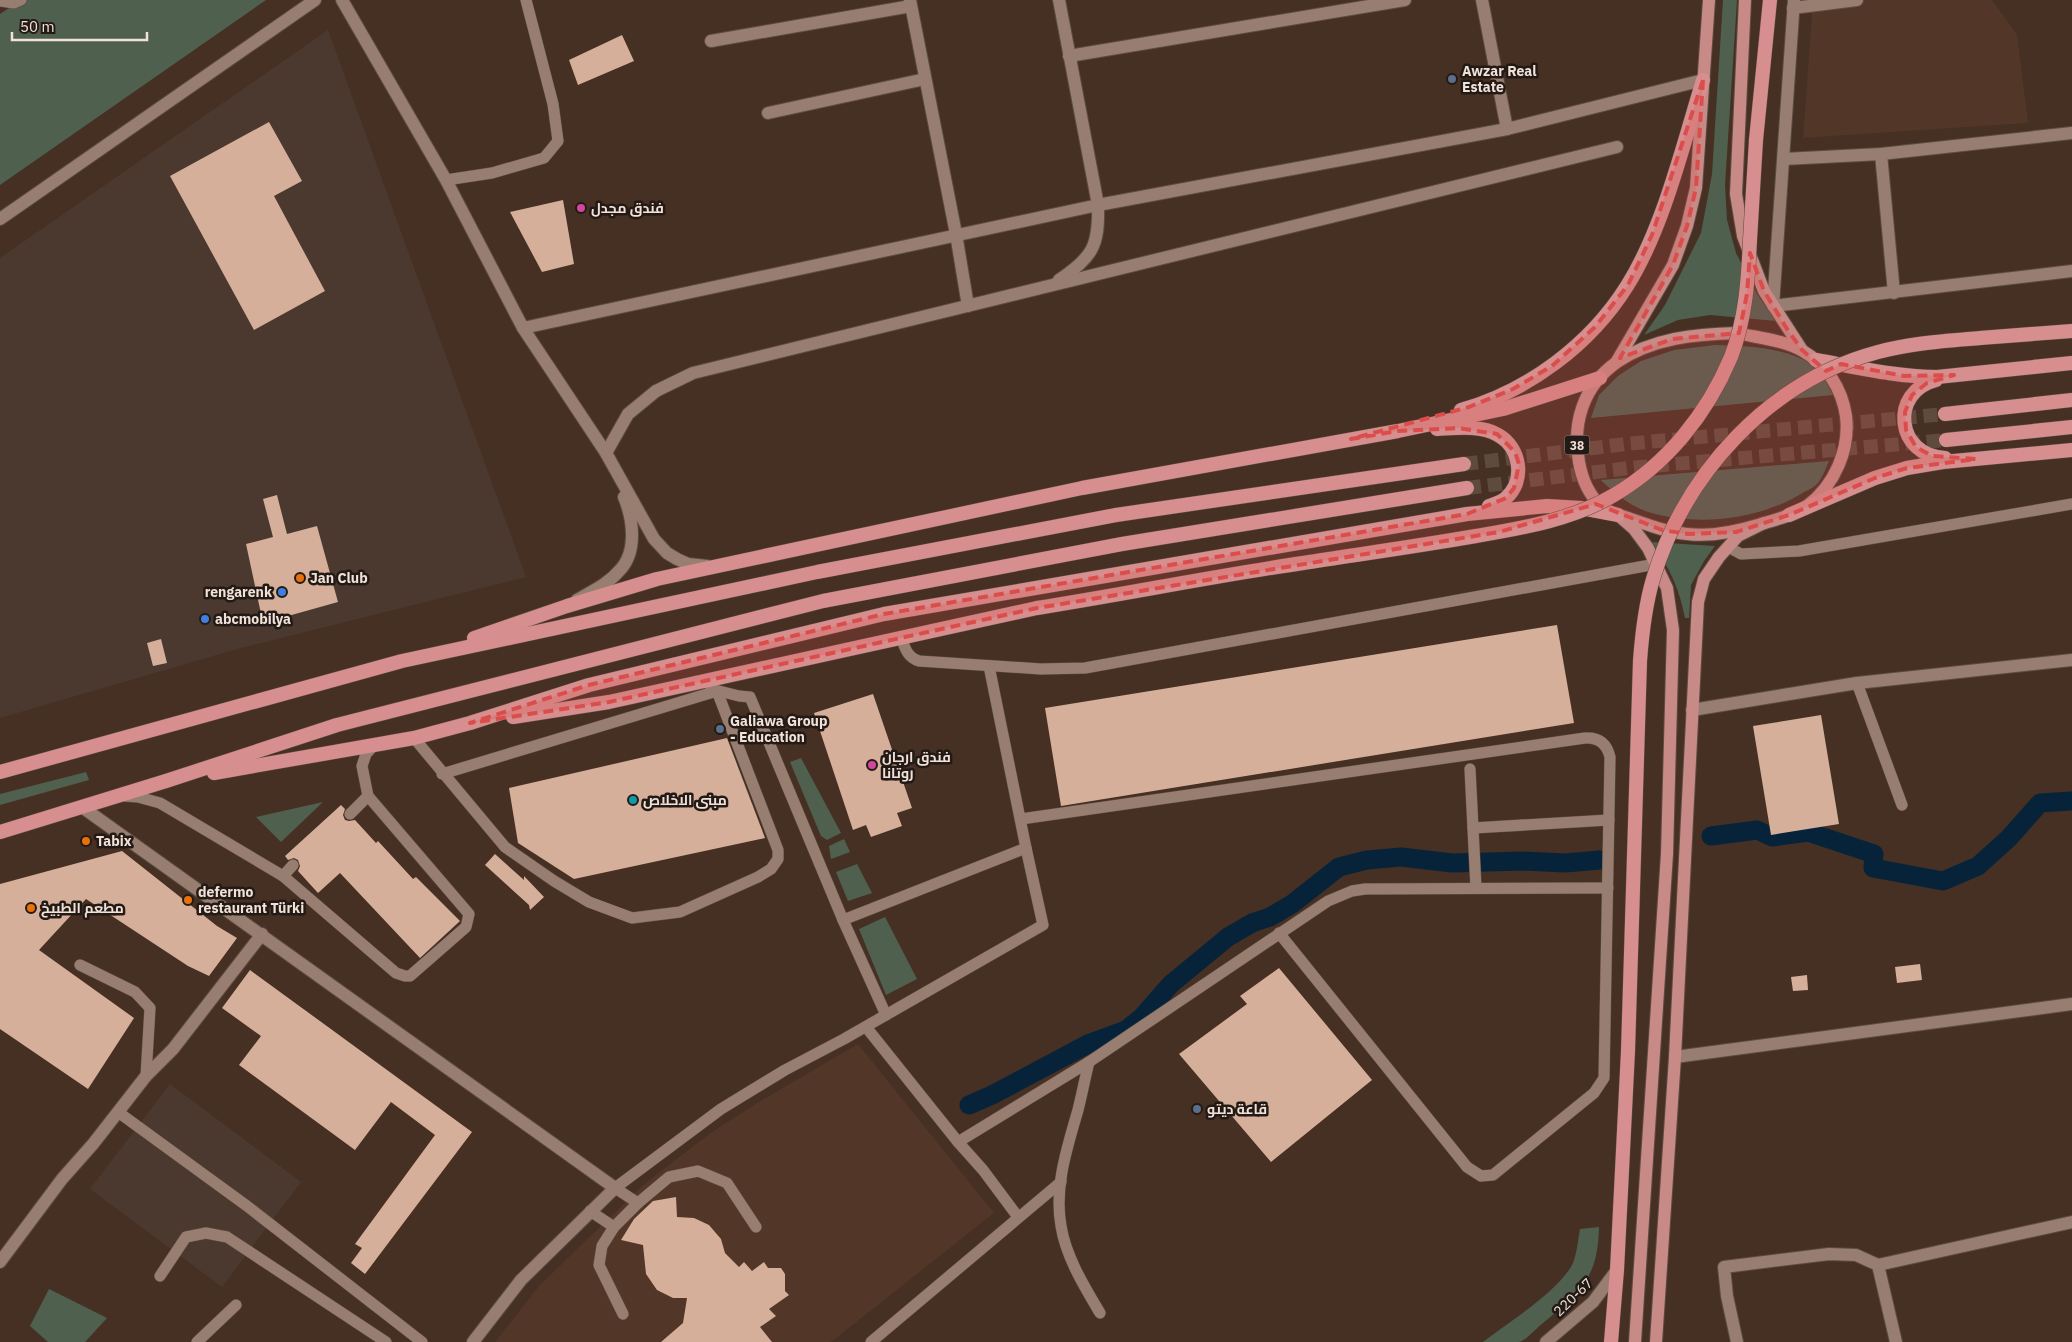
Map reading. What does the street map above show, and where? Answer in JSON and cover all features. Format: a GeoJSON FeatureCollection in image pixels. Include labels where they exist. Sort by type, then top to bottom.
{"type":"FeatureCollection","features":[{"type":"Feature","properties":{"kind":"highway"},"geometry":{"type":"LineString","coordinates":[[470,723],[608,702],[1037,608],[1508,530],[1581,511],[1628,486],[1669,453],[1692,426],[1712,395],[1731,357],[1744,315],[1747,294],[1756,140],[1770,0]]}},
{"type":"Feature","properties":{"kind":"highway"},"geometry":{"type":"LineString","coordinates":[[1351,439],[1469,407],[1513,389],[1552,366],[1595,327],[1628,285],[1652,235],[1703,80]]}},
{"type":"Feature","properties":{"kind":"highway"},"geometry":{"type":"LineString","coordinates":[[1611,1342],[1617,1270],[1628,1051],[1640,661],[1649,594],[1663,550],[1674,525],[1697,486],[1731,443],[1757,417],[1800,384],[1837,366],[1877,352],[1918,343],[2072,331]]}},
{"type":"Feature","properties":{"kind":"highway"},"geometry":{"type":"LineString","coordinates":[[1816,360],[1904,376],[1937,377],[2072,363]]}},
{"type":"Feature","properties":{"kind":"highway"},"geometry":{"type":"LineString","coordinates":[[1954,375],[1927,382],[1912,394],[1905,412],[1906,430],[1916,447],[1932,456],[1976,459]]}},
{"type":"Feature","properties":{"kind":"highway"},"geometry":{"type":"LineString","coordinates":[[0,772],[402,661],[567,606],[657,579],[1082,488],[1398,431],[1502,409],[1600,378]]}},
{"type":"Feature","properties":{"kind":"highway"},"geometry":{"type":"LineString","coordinates":[[1945,414],[2072,400]]}},
{"type":"Feature","properties":{"kind":"highway"},"geometry":{"type":"LineString","coordinates":[[1946,440],[2072,427]]}},
{"type":"Feature","properties":{"kind":"highway"},"geometry":{"type":"LineString","coordinates":[[1398,431],[1458,428],[1486,430],[1497,434],[1508,442],[1515,452],[1518,464],[1518,476],[1514,488],[1506,498],[1467,514]]}},
{"type":"Feature","properties":{"kind":"highway"},"geometry":{"type":"LineString","coordinates":[[1789,516],[1875,478],[1907,468],[1943,462],[2072,450]]}},
{"type":"Feature","properties":{"kind":"highway"},"geometry":{"type":"LineString","coordinates":[[402,661],[816,572],[1116,515],[1464,464]]}},
{"type":"Feature","properties":{"kind":"highway"},"geometry":{"type":"LineString","coordinates":[[0,832],[166,782],[336,724],[823,601],[1122,544],[1467,488]]}},
{"type":"Feature","properties":{"kind":"highway"},"geometry":{"type":"LineString","coordinates":[[166,782],[414,738],[470,723],[589,685],[884,614],[1467,514],[1547,506],[1581,508],[1618,515]]}},
{"type":"Feature","properties":{"kind":"main road","name":"38"},"geometry":{"type":"LineString","coordinates":[[1615,363],[1673,264],[1687,226],[1696,188],[1709,0]]}},
{"type":"Feature","properties":{"kind":"main road","name":"38"},"geometry":{"type":"LineString","coordinates":[[1745,0],[1736,194],[1743,236],[1764,292],[1802,350]]}},
{"type":"Feature","properties":{"kind":"main road","name":"38"},"geometry":{"type":"LineString","coordinates":[[1737,333],[1802,350],[1816,360],[1831,376],[1841,394],[1847,424],[1845,448],[1835,472],[1822,492],[1807,506],[1789,516],[1736,532],[1688,534],[1662,530],[1618,515],[1602,507],[1593,497],[1582,476],[1578,458],[1576,441],[1580,410],[1587,393],[1615,363],[1633,352],[1652,344],[1697,335],[1737,333]]}},
{"type":"Feature","properties":{"kind":"main road"},"geometry":{"type":"LineString","coordinates":[[1618,515],[1634,529],[1644,542],[1656,564],[1667,588],[1673,630],[1666,854],[1635,1342]]}},
{"type":"Feature","properties":{"kind":"main road"},"geometry":{"type":"LineString","coordinates":[[1656,1342],[1675,1057],[1698,602],[1704,579],[1728,547],[1738,536],[1764,523]]}},
{"type":"Feature","properties":{"kind":"street"},"geometry":{"type":"LineString","coordinates":[[0,219],[315,0]]}},
{"type":"Feature","properties":{"kind":"street"},"geometry":{"type":"LineString","coordinates":[[342,0],[446,180],[523,328],[606,453],[654,538],[667,553],[688,564],[716,566]]}},
{"type":"Feature","properties":{"kind":"street"},"geometry":{"type":"LineString","coordinates":[[1052,285],[1079,267],[1092,251],[1099,232],[1098,205],[1059,0]]}},
{"type":"Feature","properties":{"kind":"street"},"geometry":{"type":"LineString","coordinates":[[1069,56],[1405,0]]}},
{"type":"Feature","properties":{"kind":"street"},"geometry":{"type":"LineString","coordinates":[[1482,0],[1507,129]]}},
{"type":"Feature","properties":{"kind":"street"},"geometry":{"type":"LineString","coordinates":[[1857,0],[1793,4],[1773,306],[1894,293],[2072,270]]}},
{"type":"Feature","properties":{"kind":"street"},"geometry":{"type":"LineString","coordinates":[[711,41],[910,3],[956,234],[968,306]]}},
{"type":"Feature","properties":{"kind":"street"},"geometry":{"type":"LineString","coordinates":[[768,113],[926,79]]}},
{"type":"Feature","properties":{"kind":"street"},"geometry":{"type":"LineString","coordinates":[[523,328],[1098,205],[1507,129],[1703,80]]}},
{"type":"Feature","properties":{"kind":"street"},"geometry":{"type":"LineString","coordinates":[[1784,159],[1881,154],[2072,134]]}},
{"type":"Feature","properties":{"kind":"street"},"geometry":{"type":"LineString","coordinates":[[606,453],[628,414],[656,391],[693,373],[1616,147]]}},
{"type":"Feature","properties":{"kind":"street"},"geometry":{"type":"LineString","coordinates":[[1881,154],[1894,293]]}},
{"type":"Feature","properties":{"kind":"street"},"geometry":{"type":"LineString","coordinates":[[567,606],[606,583],[621,570],[628,559],[632,530],[628,507],[606,453]]}},
{"type":"Feature","properties":{"kind":"street"},"geometry":{"type":"LineString","coordinates":[[1692,710],[1856,683],[2072,660]]}},
{"type":"Feature","properties":{"kind":"street"},"geometry":{"type":"LineString","coordinates":[[82,807],[615,1188],[521,1280],[473,1342]]}},
{"type":"Feature","properties":{"kind":"street"},"geometry":{"type":"LineString","coordinates":[[0,1262],[62,1180],[146,1076],[173,1049],[262,934]]}},
{"type":"Feature","properties":{"kind":"street"},"geometry":{"type":"LineString","coordinates":[[1675,1057],[2072,1004]]}},
{"type":"Feature","properties":{"kind":"street"},"geometry":{"type":"LineString","coordinates":[[1737,1342],[1727,1296],[1724,1267],[1829,1254],[1856,1255],[1878,1265],[2072,1222]]}},
{"type":"Feature","properties":{"kind":"street"},"geometry":{"type":"LineString","coordinates":[[1878,1265],[1896,1342]]}},
{"type":"Feature","properties":{"kind":"street","name":"220-67"},"geometry":{"type":"LineString","coordinates":[[1546,1342],[1593,1302],[1617,1270]]}},
{"type":"Feature","properties":{"kind":"lane"},"geometry":{"type":"LineString","coordinates":[[0,2],[14,3],[21,0]]}},
{"type":"Feature","properties":{"kind":"lane"},"geometry":{"type":"LineString","coordinates":[[446,180],[492,173],[544,158],[558,141],[553,104],[526,0]]}},
{"type":"Feature","properties":{"kind":"lane"},"geometry":{"type":"LineString","coordinates":[[1728,547],[1740,554],[1799,551],[2072,504]]}},
{"type":"Feature","properties":{"kind":"lane"},"geometry":{"type":"LineString","coordinates":[[901,637],[908,653],[914,660],[919,661],[1056,669],[1085,668],[1656,564]]}},
{"type":"Feature","properties":{"kind":"lane"},"geometry":{"type":"LineString","coordinates":[[638,1203],[615,1188],[721,1109],[786,1070],[866,1027],[1043,925],[989,666]]}},
{"type":"Feature","properties":{"kind":"lane"},"geometry":{"type":"LineString","coordinates":[[696,683],[717,691],[750,697],[843,920],[886,1015]]}},
{"type":"Feature","properties":{"kind":"lane"},"geometry":{"type":"LineString","coordinates":[[1856,683],[1902,804]]}},
{"type":"Feature","properties":{"kind":"lane"},"geometry":{"type":"LineString","coordinates":[[414,738],[442,774],[505,847],[554,881],[589,902],[632,918],[680,912],[771,870],[778,859],[778,850],[717,691]]}},
{"type":"Feature","properties":{"kind":"lane"},"geometry":{"type":"LineString","coordinates":[[442,774],[717,691]]}},
{"type":"Feature","properties":{"kind":"lane"},"geometry":{"type":"LineString","coordinates":[[1021,819],[1591,737],[1606,746],[1610,757],[1605,1066],[1602,1084],[1594,1093],[1498,1172],[1488,1176],[1476,1175],[1467,1168],[1280,933]]}},
{"type":"Feature","properties":{"kind":"lane"},"geometry":{"type":"LineString","coordinates":[[115,797],[138,797],[160,803],[283,876],[401,976],[414,974],[466,927],[470,919],[468,910],[368,796],[362,766],[366,753],[374,745]]}},
{"type":"Feature","properties":{"kind":"lane"},"geometry":{"type":"LineString","coordinates":[[1470,769],[1476,888]]}},
{"type":"Feature","properties":{"kind":"lane"},"geometry":{"type":"LineString","coordinates":[[350,814],[368,796]]}},
{"type":"Feature","properties":{"kind":"lane"},"geometry":{"type":"LineString","coordinates":[[1473,828],[1609,820]]}},
{"type":"Feature","properties":{"kind":"lane"},"geometry":{"type":"LineString","coordinates":[[843,920],[1026,848]]}},
{"type":"Feature","properties":{"kind":"lane"},"geometry":{"type":"LineString","coordinates":[[283,876],[293,865]]}},
{"type":"Feature","properties":{"kind":"lane"},"geometry":{"type":"LineString","coordinates":[[958,1142],[1088,1062],[1328,901],[1352,891],[1365,889],[1608,888]]}},
{"type":"Feature","properties":{"kind":"lane"},"geometry":{"type":"LineString","coordinates":[[80,965],[135,992],[150,1008],[146,1076]]}},
{"type":"Feature","properties":{"kind":"lane"},"geometry":{"type":"LineString","coordinates":[[866,1027],[958,1142],[984,1170],[1018,1217]]}},
{"type":"Feature","properties":{"kind":"lane"},"geometry":{"type":"LineString","coordinates":[[1088,1062],[1061,1182],[1061,1226],[1081,1280],[1100,1313]]}},
{"type":"Feature","properties":{"kind":"lane"},"geometry":{"type":"LineString","coordinates":[[118,1112],[247,1206],[422,1342]]}},
{"type":"Feature","properties":{"kind":"lane"},"geometry":{"type":"LineString","coordinates":[[623,1314],[599,1265],[602,1246],[614,1227],[638,1203],[670,1177],[698,1171],[727,1183],[756,1227]]}},
{"type":"Feature","properties":{"kind":"lane"},"geometry":{"type":"LineString","coordinates":[[870,1342],[1061,1182]]}},
{"type":"Feature","properties":{"kind":"lane"},"geometry":{"type":"LineString","coordinates":[[590,1211],[614,1227]]}},
{"type":"Feature","properties":{"kind":"lane"},"geometry":{"type":"LineString","coordinates":[[160,1276],[186,1237],[206,1233],[227,1237],[386,1342]]}},
{"type":"Feature","properties":{"kind":"lane"},"geometry":{"type":"LineString","coordinates":[[197,1342],[236,1305]]}},
{"type":"Feature","properties":{"kind":"highlighted area"},"geometry":{"type":"Polygon","coordinates":[[[1703,80],[1696,188],[1687,226],[1673,265],[1620,358],[1672,339],[1739,333],[1747,294],[1750,253],[1764,291],[1787,329],[1802,350],[1826,371],[1841,364],[1904,376],[1954,375],[1927,383],[1912,395],[1905,412],[1906,430],[1916,447],[1932,456],[1976,459],[1907,468],[1875,478],[1789,515],[1736,532],[1688,534],[1662,530],[1596,504],[1499,532],[1037,608],[609,702],[470,723],[589,685],[884,614],[1467,514],[1506,498],[1514,488],[1519,464],[1515,452],[1497,434],[1458,428],[1398,431],[1351,439],[1469,407],[1513,389],[1552,366],[1595,327],[1628,285],[1652,235],[1703,80]]]}},
{"type":"Feature","properties":{"kind":"shaded area"},"geometry":{"type":"Polygon","coordinates":[[[1813,0],[1992,0],[2017,35],[2028,123],[1803,138],[1813,0]]]}},
{"type":"Feature","properties":{"kind":"shaded area"},"geometry":{"type":"Polygon","coordinates":[[[328,30],[526,577],[237,649],[0,718],[0,258],[328,30]]]}},
{"type":"Feature","properties":{"kind":"shaded area"},"geometry":{"type":"Polygon","coordinates":[[[858,1044],[994,1213],[831,1342],[495,1342],[539,1286],[643,1185],[709,1134],[762,1100],[858,1044]]]}},
{"type":"Feature","properties":{"kind":"shaded area"},"geometry":{"type":"Polygon","coordinates":[[[170,1084],[301,1182],[222,1287],[90,1189],[170,1084]]]}},
{"type":"Feature","properties":{"kind":"green space"},"geometry":{"type":"Polygon","coordinates":[[[11,0],[266,0],[0,185],[0,14],[9,8],[11,0]]]}},
{"type":"Feature","properties":{"kind":"green space"},"geometry":{"type":"Polygon","coordinates":[[[1723,0],[1737,0],[1725,185],[1727,220],[1736,253],[1757,294],[1776,321],[1710,315],[1678,320],[1644,335],[1665,305],[1701,233],[1712,174],[1723,0]]]}},
{"type":"Feature","properties":{"kind":"green space"},"geometry":{"type":"Polygon","coordinates":[[[1715,345],[1779,351],[1804,360],[1820,372],[1833,395],[1591,418],[1599,395],[1618,376],[1641,361],[1674,350],[1715,345]]]}},
{"type":"Feature","properties":{"kind":"green space"},"geometry":{"type":"Polygon","coordinates":[[[1829,461],[1817,484],[1811,489],[1770,509],[1732,518],[1673,518],[1647,512],[1626,501],[1601,480],[1829,461]]]}},
{"type":"Feature","properties":{"kind":"green space"},"geometry":{"type":"Polygon","coordinates":[[[1651,542],[1715,546],[1704,561],[1691,585],[1689,618],[1685,618],[1680,597],[1672,578],[1651,542]]]}},
{"type":"Feature","properties":{"kind":"green space"},"geometry":{"type":"Polygon","coordinates":[[[801,758],[841,833],[827,840],[821,836],[790,762],[801,758]]]}},
{"type":"Feature","properties":{"kind":"green space"},"geometry":{"type":"Polygon","coordinates":[[[86,772],[89,780],[0,805],[0,794],[86,772]]]}},
{"type":"Feature","properties":{"kind":"green space"},"geometry":{"type":"Polygon","coordinates":[[[323,802],[281,842],[256,817],[323,802]]]}},
{"type":"Feature","properties":{"kind":"green space"},"geometry":{"type":"Polygon","coordinates":[[[844,839],[850,852],[831,859],[829,846],[844,839]]]}},
{"type":"Feature","properties":{"kind":"green space"},"geometry":{"type":"Polygon","coordinates":[[[857,864],[872,893],[848,901],[836,872],[857,864]]]}},
{"type":"Feature","properties":{"kind":"green space"},"geometry":{"type":"Polygon","coordinates":[[[885,917],[917,979],[886,995],[859,929],[885,917]]]}},
{"type":"Feature","properties":{"kind":"green space"},"geometry":{"type":"Polygon","coordinates":[[[1599,1227],[1598,1244],[1591,1272],[1568,1302],[1522,1341],[1483,1342],[1532,1306],[1557,1284],[1573,1263],[1580,1229],[1599,1227]]]}},
{"type":"Feature","properties":{"kind":"green space"},"geometry":{"type":"Polygon","coordinates":[[[49,1289],[107,1318],[85,1342],[48,1342],[30,1326],[49,1289]]]}},
{"type":"Feature","properties":{"kind":"building"},"geometry":{"type":"Polygon","coordinates":[[[622,35],[634,61],[578,85],[569,60],[622,35]]]}},
{"type":"Feature","properties":{"kind":"building"},"geometry":{"type":"Polygon","coordinates":[[[269,122],[302,181],[274,196],[325,291],[254,330],[170,176],[269,122]]]}},
{"type":"Feature","properties":{"kind":"building"},"geometry":{"type":"Polygon","coordinates":[[[563,200],[574,264],[542,272],[510,212],[563,200]]]}},
{"type":"Feature","properties":{"kind":"building"},"geometry":{"type":"Polygon","coordinates":[[[277,495],[287,534],[317,526],[338,602],[263,623],[246,544],[273,537],[263,499],[277,495]]]}},
{"type":"Feature","properties":{"kind":"building"},"geometry":{"type":"Polygon","coordinates":[[[1557,625],[1574,723],[1061,806],[1045,708],[1557,625]]]}},
{"type":"Feature","properties":{"kind":"building"},"geometry":{"type":"Polygon","coordinates":[[[161,639],[167,663],[153,666],[147,643],[161,639]]]}},
{"type":"Feature","properties":{"kind":"building"},"geometry":{"type":"Polygon","coordinates":[[[873,694],[912,808],[897,813],[902,826],[871,837],[866,825],[853,830],[814,713],[873,694]]]}},
{"type":"Feature","properties":{"kind":"building"},"geometry":{"type":"Polygon","coordinates":[[[1821,715],[1839,824],[1771,835],[1753,726],[1821,715]]]}},
{"type":"Feature","properties":{"kind":"building","name":"مبنى الاخلاص"},"geometry":{"type":"Polygon","coordinates":[[[727,738],[765,838],[574,879],[518,843],[509,788],[727,738]]]}},
{"type":"Feature","properties":{"kind":"building"},"geometry":{"type":"Polygon","coordinates":[[[341,805],[345,809],[343,815],[345,820],[355,820],[376,843],[378,841],[413,879],[416,877],[460,921],[420,958],[340,873],[318,893],[298,871],[300,866],[298,860],[294,858],[288,860],[285,856],[341,805]]]}},
{"type":"Feature","properties":{"kind":"building"},"geometry":{"type":"Polygon","coordinates":[[[122,851],[217,926],[237,938],[209,976],[188,966],[86,899],[39,950],[134,1018],[88,1089],[0,1029],[0,884],[122,851]]]}},
{"type":"Feature","properties":{"kind":"building"},"geometry":{"type":"Polygon","coordinates":[[[495,854],[524,880],[524,876],[544,897],[530,910],[529,905],[485,865],[495,854]]]}},
{"type":"Feature","properties":{"kind":"building"},"geometry":{"type":"Polygon","coordinates":[[[1920,964],[1922,980],[1897,983],[1895,967],[1920,964]]]}},
{"type":"Feature","properties":{"kind":"building"},"geometry":{"type":"Polygon","coordinates":[[[1279,968],[1372,1080],[1271,1162],[1179,1054],[1247,1004],[1240,996],[1279,968]]]}},
{"type":"Feature","properties":{"kind":"building"},"geometry":{"type":"Polygon","coordinates":[[[250,970],[472,1132],[365,1274],[351,1263],[362,1248],[355,1244],[435,1135],[391,1102],[355,1150],[239,1065],[261,1036],[222,1008],[250,970]]]}},
{"type":"Feature","properties":{"kind":"building"},"geometry":{"type":"Polygon","coordinates":[[[1807,975],[1808,990],[1793,991],[1791,977],[1807,975]]]}},
{"type":"Feature","properties":{"kind":"building"},"geometry":{"type":"Polygon","coordinates":[[[676,1197],[677,1217],[694,1218],[709,1225],[721,1239],[725,1253],[739,1267],[744,1262],[752,1271],[764,1262],[768,1268],[781,1268],[785,1274],[785,1291],[789,1295],[769,1309],[776,1316],[760,1327],[772,1342],[661,1342],[683,1323],[687,1298],[673,1298],[657,1290],[646,1274],[643,1245],[621,1240],[634,1219],[653,1201],[676,1197]]]}},
{"type":"Feature","properties":{"kind":"waterway"},"geometry":{"type":"LineString","coordinates":[[1711,836],[1757,830],[1772,837],[1808,832],[1874,854],[1873,868],[1943,881],[1978,866],[2009,838],[2040,803],[2072,801]]}},
{"type":"Feature","properties":{"kind":"waterway"},"geometry":{"type":"LineString","coordinates":[[969,1105],[992,1095],[1088,1044],[1126,1030],[1142,1017],[1171,984],[1228,937],[1292,904],[1339,867],[1367,860],[1401,857],[1452,863],[1523,861],[1565,863],[1600,860]]}},
{"type":"Feature","properties":{"kind":"tunnel"},"geometry":{"type":"LineString","coordinates":[[1464,464],[1626,444],[1945,414]]}},
{"type":"Feature","properties":{"kind":"tunnel"},"geometry":{"type":"LineString","coordinates":[[1467,488],[1629,468],[1946,440]]}},
{"type":"Feature","properties":{"kind":"place","name":"Awzar Real Estate"},"geometry":{"type":"Point","coordinates":[1452,79]}},
{"type":"Feature","properties":{"kind":"place","name":"فندق مجدل"},"geometry":{"type":"Point","coordinates":[581,208]}},
{"type":"Feature","properties":{"kind":"place","name":"Jan Club"},"geometry":{"type":"Point","coordinates":[300,578]}},
{"type":"Feature","properties":{"kind":"place","name":"rengarenk"},"geometry":{"type":"Point","coordinates":[282,592]}},
{"type":"Feature","properties":{"kind":"place","name":"abcmobilya"},"geometry":{"type":"Point","coordinates":[205,619]}},
{"type":"Feature","properties":{"kind":"place","name":"Galiawa Group - Education"},"geometry":{"type":"Point","coordinates":[720,729]}},
{"type":"Feature","properties":{"kind":"place","name":"فندق ارجان روتانا"},"geometry":{"type":"Point","coordinates":[872,765]}},
{"type":"Feature","properties":{"kind":"place","name":"مبنى الاخلاص"},"geometry":{"type":"Point","coordinates":[633,800]}},
{"type":"Feature","properties":{"kind":"place","name":"Tabix"},"geometry":{"type":"Point","coordinates":[86,841]}},
{"type":"Feature","properties":{"kind":"place","name":"defermo restaurant Türki"},"geometry":{"type":"Point","coordinates":[188,900]}},
{"type":"Feature","properties":{"kind":"place","name":"مطعم الطبيخ"},"geometry":{"type":"Point","coordinates":[31,908]}},
{"type":"Feature","properties":{"kind":"place","name":"قاعة ديتو"},"geometry":{"type":"Point","coordinates":[1197,1109]}}]}
